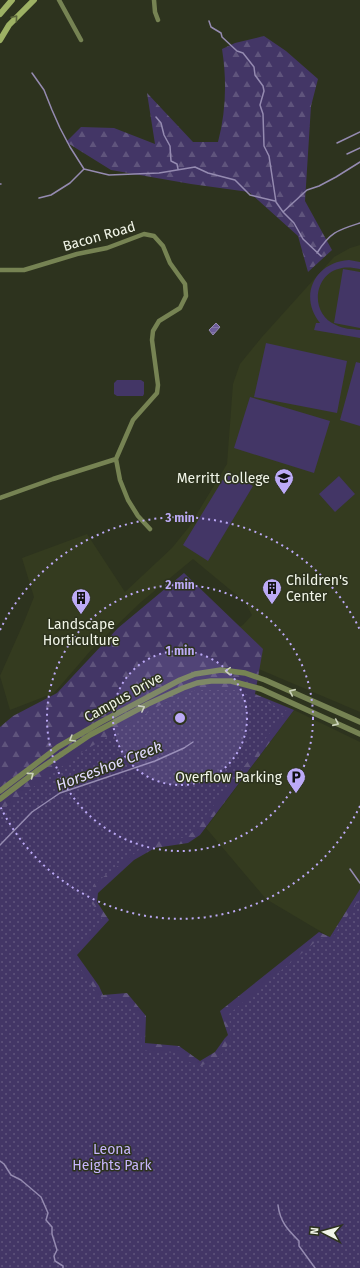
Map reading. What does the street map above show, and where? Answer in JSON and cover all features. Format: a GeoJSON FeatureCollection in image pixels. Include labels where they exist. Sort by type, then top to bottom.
{"type":"FeatureCollection","features":[{"type":"Feature","properties":{"kind":"main road"},"geometry":{"type":"LineString","coordinates":[[0,14],[12,0]]}},
{"type":"Feature","properties":{"kind":"main road"},"geometry":{"type":"LineString","coordinates":[[0,40],[9,25],[34,0]]}},
{"type":"Feature","properties":{"kind":"street"},"geometry":{"type":"LineString","coordinates":[[59,0],[81,40]]}},
{"type":"Feature","properties":{"kind":"street"},"geometry":{"type":"LineString","coordinates":[[154,0],[155,12],[158,20]]}},
{"type":"Feature","properties":{"kind":"street","name":"Bacon Road"},"geometry":{"type":"LineString","coordinates":[[0,270],[24,270],[77,254],[107,248],[144,234],[154,236],[163,246],[170,263],[185,284],[186,296],[180,308],[159,321],[153,331],[152,340],[158,385],[157,393],[133,420],[116,459]]}},
{"type":"Feature","properties":{"kind":"street"},"geometry":{"type":"LineString","coordinates":[[0,498],[116,459],[120,480],[128,500],[138,516],[150,529]]}},
{"type":"Feature","properties":{"kind":"street","name":"Campus Drive"},"geometry":{"type":"LineString","coordinates":[[0,791],[58,747],[101,722],[180,680],[195,674],[221,670],[245,673],[265,680],[360,722]]}},
{"type":"Feature","properties":{"kind":"street","name":"Campus Drive"},"geometry":{"type":"LineString","coordinates":[[0,799],[38,770],[90,735],[155,701],[197,683],[210,681],[231,681],[262,689],[360,734]]}},
{"type":"Feature","properties":{"kind":"shaded area","name":"Merritt College"},"geometry":{"type":"Polygon","coordinates":[[[360,245],[360,712],[261,670],[237,662],[158,671],[243,625],[252,615],[245,602],[193,559],[141,602],[92,649],[54,693],[10,710],[0,676],[34,597],[22,558],[87,534],[125,592],[172,548],[189,527],[227,464],[233,384],[240,364],[262,337],[334,257],[350,248],[360,245]]]}},
{"type":"Feature","properties":{"kind":"shaded area"},"geometry":{"type":"Polygon","coordinates":[[[216,323],[220,327],[213,335],[209,330],[216,323]]]}},
{"type":"Feature","properties":{"kind":"shaded area","name":"Overflow Parking"},"geometry":{"type":"Polygon","coordinates":[[[294,710],[360,742],[360,889],[330,937],[266,899],[206,828],[294,710]]]}},
{"type":"Feature","properties":{"kind":"green space"},"geometry":{"type":"Polygon","coordinates":[[[264,36],[286,51],[318,79],[311,106],[305,201],[332,250],[308,272],[298,236],[249,192],[191,184],[111,170],[66,142],[81,127],[114,128],[155,144],[147,93],[193,142],[218,142],[223,119],[225,96],[225,72],[222,49],[235,43],[264,36]]]}},
{"type":"Feature","properties":{"kind":"green space"},"geometry":{"type":"Polygon","coordinates":[[[349,260],[360,262],[360,269],[342,268],[332,271],[325,277],[320,285],[318,303],[321,312],[327,320],[348,329],[360,330],[360,338],[314,330],[316,323],[320,323],[310,302],[314,282],[319,274],[327,267],[337,262],[349,260]]]}},
{"type":"Feature","properties":{"kind":"green space"},"geometry":{"type":"Polygon","coordinates":[[[343,269],[360,272],[360,328],[334,323],[343,269]]]}},
{"type":"Feature","properties":{"kind":"green space"},"geometry":{"type":"Polygon","coordinates":[[[266,343],[347,361],[337,413],[254,397],[266,343]]]}},
{"type":"Feature","properties":{"kind":"green space"},"geometry":{"type":"Polygon","coordinates":[[[356,362],[360,363],[360,426],[340,420],[356,362]]]}},
{"type":"Feature","properties":{"kind":"green space"},"geometry":{"type":"Polygon","coordinates":[[[117,380],[141,380],[144,382],[143,396],[117,396],[114,394],[114,383],[117,380]]]}},
{"type":"Feature","properties":{"kind":"green space"},"geometry":{"type":"Polygon","coordinates":[[[250,397],[330,421],[314,473],[234,448],[250,397]]]}},
{"type":"Feature","properties":{"kind":"green space"},"geometry":{"type":"Polygon","coordinates":[[[228,471],[253,486],[208,561],[183,545],[228,471]]]}},
{"type":"Feature","properties":{"kind":"green space"},"geometry":{"type":"Polygon","coordinates":[[[339,476],[355,494],[335,512],[319,494],[339,476]]]}},
{"type":"Feature","properties":{"kind":"green space","name":"Leona Heights Park"},"geometry":{"type":"Polygon","coordinates":[[[184,573],[263,649],[255,694],[294,710],[200,835],[188,843],[155,848],[134,860],[98,893],[97,902],[109,920],[77,955],[99,986],[103,995],[127,993],[146,1016],[145,1043],[179,1046],[200,1061],[215,1052],[228,1035],[220,1011],[319,932],[330,937],[360,889],[360,1268],[0,1207],[0,727],[13,716],[57,693],[118,628],[184,573]]]}},
{"type":"Feature","properties":{"kind":"green space","name":"Leona Heights Park"},"geometry":{"type":"Polygon","coordinates":[[[196,690],[237,690],[287,711],[193,832],[182,838],[151,841],[94,884],[88,898],[103,920],[70,953],[98,997],[124,1000],[140,1018],[142,1050],[175,1053],[198,1067],[219,1058],[231,1040],[229,1014],[320,938],[330,941],[360,898],[360,1268],[0,1268],[0,811],[82,752],[162,704],[196,690]]]}},
{"type":"Feature","properties":{"kind":"waterway","name":"Horseshoe Creek"},"geometry":{"type":"LineString","coordinates":[[209,21],[211,27],[221,33],[222,37],[237,51],[243,53],[254,67],[255,75],[263,86],[264,91],[260,105],[263,114],[264,146],[269,156],[276,202],[294,223],[303,239],[321,256]]}},
{"type":"Feature","properties":{"kind":"waterway"},"geometry":{"type":"LineString","coordinates":[[32,73],[44,90],[60,128],[84,169]]}},
{"type":"Feature","properties":{"kind":"waterway"},"geometry":{"type":"LineString","coordinates":[[156,117],[161,123],[164,135],[170,146],[171,161],[177,164],[178,169]]}},
{"type":"Feature","properties":{"kind":"waterway"},"geometry":{"type":"LineString","coordinates":[[337,143],[360,132]]}},
{"type":"Feature","properties":{"kind":"waterway"},"geometry":{"type":"LineString","coordinates":[[347,154],[360,148]]}},
{"type":"Feature","properties":{"kind":"waterway"},"geometry":{"type":"LineString","coordinates":[[283,212],[307,190],[319,186],[360,162]]}},
{"type":"Feature","properties":{"kind":"waterway"},"geometry":{"type":"LineString","coordinates":[[39,198],[51,195],[70,183],[84,169],[109,175],[159,173],[195,167],[208,173],[235,180],[250,195],[275,201]]}},
{"type":"Feature","properties":{"kind":"waterway"},"geometry":{"type":"LineString","coordinates":[[317,253],[326,240],[335,233],[360,223]]}},
{"type":"Feature","properties":{"kind":"waterway","name":"Horseshoe Creek"},"geometry":{"type":"LineString","coordinates":[[0,845],[32,812],[60,793],[155,761],[184,748],[193,742]]}},
{"type":"Feature","properties":{"kind":"waterway"},"geometry":{"type":"LineString","coordinates":[[350,869],[360,883]]}},
{"type":"Feature","properties":{"kind":"waterway","name":"Horseshoe Creek"},"geometry":{"type":"LineString","coordinates":[[0,1161],[4,1164],[11,1175],[21,1180],[41,1197],[48,1213],[46,1220],[52,1227],[52,1234],[57,1250],[54,1256],[55,1261],[63,1266],[63,1268]]}},
{"type":"Feature","properties":{"kind":"waterway"},"geometry":{"type":"LineString","coordinates":[[278,1205],[285,1225],[299,1241],[299,1246],[315,1268]]}},
{"type":"Feature","properties":{"kind":"place","name":"Merritt College"},"geometry":{"type":"Point","coordinates":[284,495]}},
{"type":"Feature","properties":{"kind":"place","name":"Children's Center"},"geometry":{"type":"Point","coordinates":[272,605]}},
{"type":"Feature","properties":{"kind":"place","name":"Landscape Horticulture"},"geometry":{"type":"Point","coordinates":[81,615]}},
{"type":"Feature","properties":{"kind":"place","name":"Overflow Parking"},"geometry":{"type":"Point","coordinates":[296,794]}}]}
